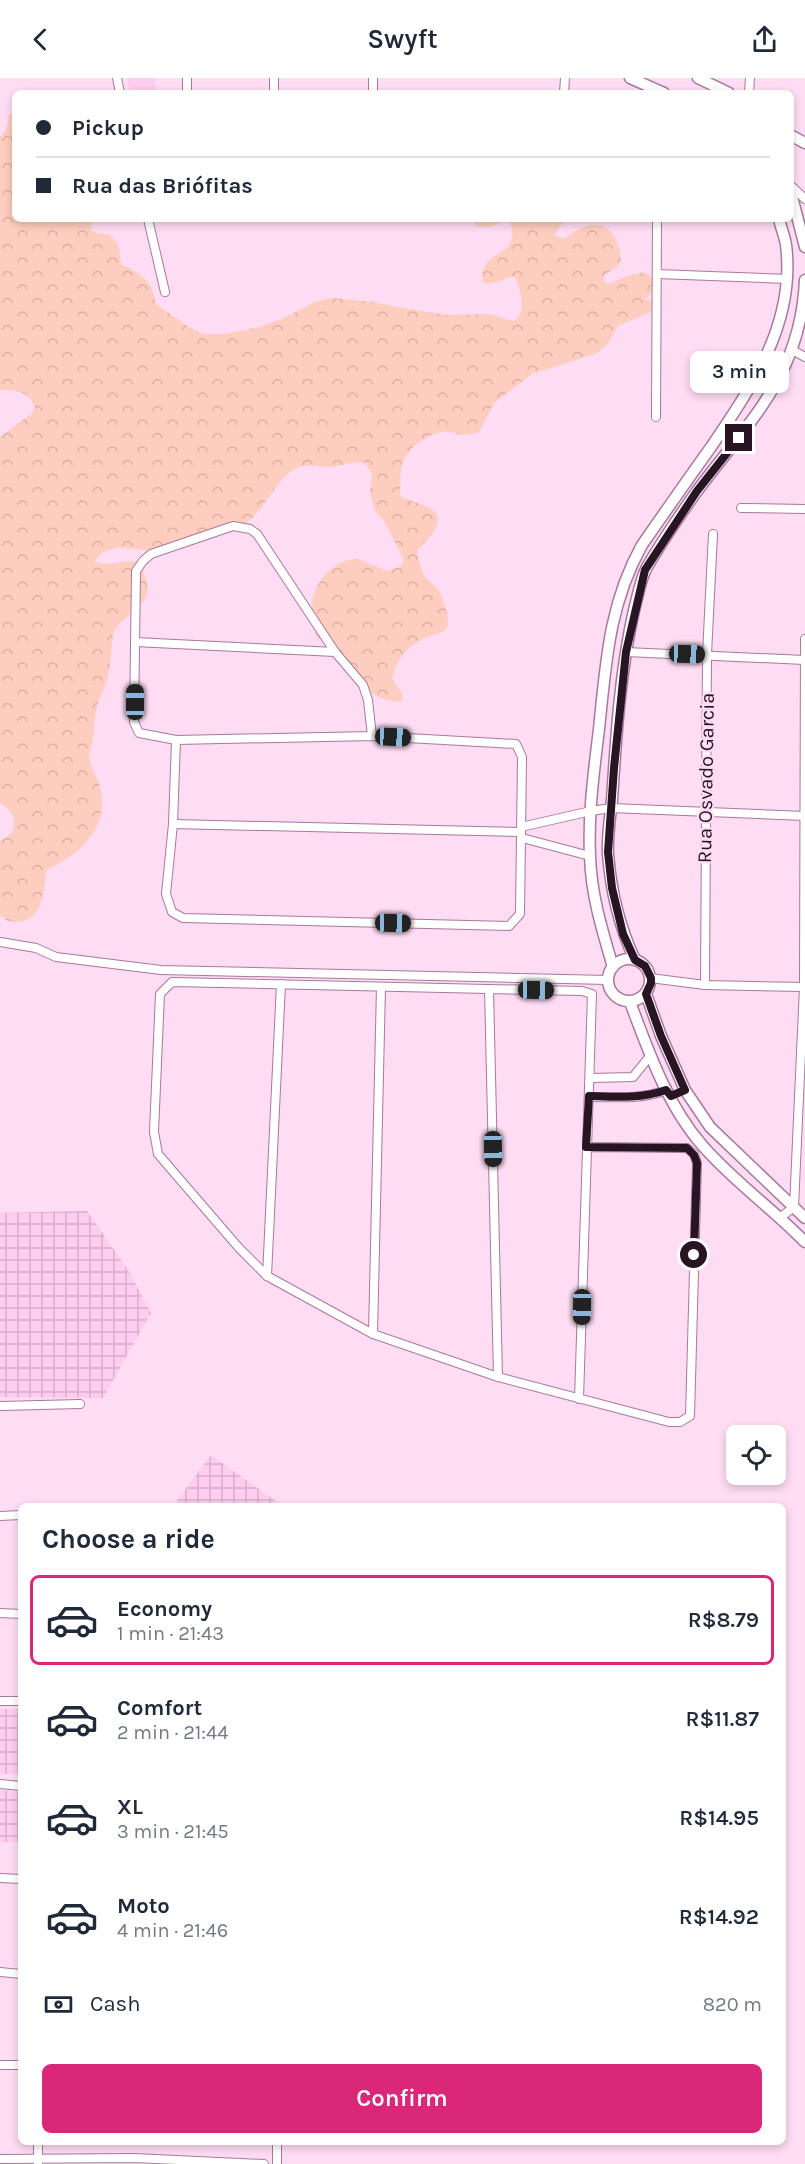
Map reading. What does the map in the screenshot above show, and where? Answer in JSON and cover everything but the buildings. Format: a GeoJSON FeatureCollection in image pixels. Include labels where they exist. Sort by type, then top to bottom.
{"type":"FeatureCollection","features":[{"type":"Feature","properties":{"kind":"street"},"geometry":{"type":"LineString","coordinates":[[630,78],[656,90]]}},
{"type":"Feature","properties":{"kind":"street"},"geometry":{"type":"LineString","coordinates":[[698,78],[723,90]]}},
{"type":"Feature","properties":{"kind":"street"},"geometry":{"type":"LineString","coordinates":[[794,203],[805,247]]}},
{"type":"Feature","properties":{"kind":"street"},"geometry":{"type":"LineString","coordinates":[[149,222],[165,292]]}},
{"type":"Feature","properties":{"kind":"street"},"geometry":{"type":"LineString","coordinates":[[656,417],[657,222]]}},
{"type":"Feature","properties":{"kind":"street"},"geometry":{"type":"LineString","coordinates":[[613,967],[598,917],[590,856],[591,811],[607,651],[616,605],[629,568],[642,544],[744,399],[758,374],[781,316],[787,279],[786,244],[780,222]]}},
{"type":"Feature","properties":{"kind":"street"},"geometry":{"type":"LineString","coordinates":[[657,274],[787,279]]}},
{"type":"Feature","properties":{"kind":"street"},"geometry":{"type":"LineString","coordinates":[[635,960],[623,934],[612,888],[608,852],[626,652],[645,570],[697,491],[752,422],[776,384],[792,350],[804,308],[805,280]]}},
{"type":"Feature","properties":{"kind":"street"},"geometry":{"type":"LineString","coordinates":[[792,350],[805,357]]}},
{"type":"Feature","properties":{"kind":"street"},"geometry":{"type":"LineString","coordinates":[[758,374],[776,384]]}},
{"type":"Feature","properties":{"kind":"street"},"geometry":{"type":"LineString","coordinates":[[741,508],[805,509]]}},
{"type":"Feature","properties":{"kind":"street"},"geometry":{"type":"LineString","coordinates":[[176,740],[173,825],[166,894],[172,912],[183,918],[509,926],[520,914],[522,757],[516,744],[372,736],[176,740],[139,733],[134,722],[136,571],[143,561],[151,554],[233,526],[250,529],[257,534],[335,652],[363,685],[368,700],[372,736]]}},
{"type":"Feature","properties":{"kind":"street","name":"Rua Osvado Garcia"},"geometry":{"type":"LineString","coordinates":[[705,985],[707,654],[713,534]]}},
{"type":"Feature","properties":{"kind":"street"},"geometry":{"type":"LineString","coordinates":[[781,1217],[794,1207],[801,1164],[805,987],[805,639]]}},
{"type":"Feature","properties":{"kind":"street"},"geometry":{"type":"LineString","coordinates":[[135,642],[335,652]]}},
{"type":"Feature","properties":{"kind":"street"},"geometry":{"type":"LineString","coordinates":[[626,652],[805,660]]}},
{"type":"Feature","properties":{"kind":"street"},"geometry":{"type":"LineString","coordinates":[[522,833],[591,811],[611,808],[805,816]]}},
{"type":"Feature","properties":{"kind":"street"},"geometry":{"type":"LineString","coordinates":[[173,825],[522,833],[590,856]]}},
{"type":"Feature","properties":{"kind":"street"},"geometry":{"type":"LineString","coordinates":[[0,942],[36,948],[56,957],[161,970],[608,980]]}},
{"type":"Feature","properties":{"kind":"street"},"geometry":{"type":"LineString","coordinates":[[623,960],[635,960],[645,966],[651,983],[646,994],[630,1002],[617,998],[612,993],[608,980],[613,967],[623,960]]}},
{"type":"Feature","properties":{"kind":"street"},"geometry":{"type":"LineString","coordinates":[[651,978],[705,985],[805,987]]}},
{"type":"Feature","properties":{"kind":"street"},"geometry":{"type":"LineString","coordinates":[[579,1399],[586,1147],[591,1078],[592,994],[582,991],[172,982],[160,994],[154,1132],[158,1154],[239,1248],[267,1276],[373,1334],[498,1377],[579,1399],[669,1422],[680,1422],[690,1416],[697,1163],[694,1155],[687,1148],[586,1147]]}},
{"type":"Feature","properties":{"kind":"street"},"geometry":{"type":"LineString","coordinates":[[267,1276],[281,984]]}},
{"type":"Feature","properties":{"kind":"street"},"geometry":{"type":"LineString","coordinates":[[373,1334],[381,987]]}},
{"type":"Feature","properties":{"kind":"street"},"geometry":{"type":"LineString","coordinates":[[489,989],[498,1377]]}},
{"type":"Feature","properties":{"kind":"street"},"geometry":{"type":"LineString","coordinates":[[646,994],[661,1036],[685,1090],[710,1127],[724,1143],[805,1218]]}},
{"type":"Feature","properties":{"kind":"street"},"geometry":{"type":"LineString","coordinates":[[630,1002],[650,1056],[668,1093],[702,1144],[754,1197],[781,1217],[805,1242]]}},
{"type":"Feature","properties":{"kind":"street"},"geometry":{"type":"LineString","coordinates":[[591,1078],[633,1077],[650,1056]]}},
{"type":"Feature","properties":{"kind":"street"},"geometry":{"type":"LineString","coordinates":[[589,1096],[636,1098],[685,1090]]}},
{"type":"Feature","properties":{"kind":"street"},"geometry":{"type":"LineString","coordinates":[[0,1406],[80,1404]]}},
{"type":"Feature","properties":{"kind":"street"},"geometry":{"type":"LineString","coordinates":[[0,1516],[18,1515]]}},
{"type":"Feature","properties":{"kind":"street"},"geometry":{"type":"LineString","coordinates":[[0,1612],[18,1614]]}},
{"type":"Feature","properties":{"kind":"street"},"geometry":{"type":"LineString","coordinates":[[0,1701],[18,1701]]}},
{"type":"Feature","properties":{"kind":"street"},"geometry":{"type":"LineString","coordinates":[[0,1784],[18,1786]]}},
{"type":"Feature","properties":{"kind":"street"},"geometry":{"type":"LineString","coordinates":[[0,1878],[18,1879]]}},
{"type":"Feature","properties":{"kind":"street"},"geometry":{"type":"LineString","coordinates":[[0,1972],[18,1974]]}},
{"type":"Feature","properties":{"kind":"street"},"geometry":{"type":"LineString","coordinates":[[0,2065],[18,2065]]}},
{"type":"Feature","properties":{"kind":"street"},"geometry":{"type":"LineString","coordinates":[[38,2145],[38,2161]]}},
{"type":"Feature","properties":{"kind":"street"},"geometry":{"type":"LineString","coordinates":[[277,2145],[277,2164]]}},
{"type":"Feature","properties":{"kind":"street"},"geometry":{"type":"LineString","coordinates":[[0,2159],[264,2164]]}},
{"type":"Feature","properties":{"kind":"shaded area"},"geometry":{"type":"Polygon","coordinates":[[[127,78],[154,78],[157,90],[129,90],[127,78]]]}},
{"type":"Feature","properties":{"kind":"shaded area"},"geometry":{"type":"Polygon","coordinates":[[[87,1211],[128,1270],[151,1313],[103,1398],[0,1397],[0,1213],[87,1211]]]}},
{"type":"Feature","properties":{"kind":"shaded area"},"geometry":{"type":"Polygon","coordinates":[[[211,1455],[279,1503],[178,1503],[176,1502],[211,1455]]]}},
{"type":"Feature","properties":{"kind":"shaded area"},"geometry":{"type":"Polygon","coordinates":[[[0,1709],[18,1709],[18,1774],[0,1774],[0,1709]]]}},
{"type":"Feature","properties":{"kind":"shaded area"},"geometry":{"type":"Polygon","coordinates":[[[0,1790],[18,1792],[18,1842],[0,1842],[0,1790]]]}},
{"type":"Feature","properties":{"kind":"green space"},"geometry":{"type":"Polygon","coordinates":[[[12,114],[12,222],[92,222],[91,230],[114,238],[121,264],[135,271],[149,283],[156,304],[190,328],[203,334],[223,334],[256,328],[282,319],[315,302],[330,298],[373,302],[448,315],[489,314],[514,321],[522,306],[516,278],[512,276],[498,282],[483,283],[482,275],[489,260],[509,246],[512,228],[509,222],[564,222],[554,235],[563,239],[588,226],[604,227],[614,236],[621,261],[618,266],[604,275],[604,281],[609,284],[644,272],[657,286],[645,300],[657,301],[653,311],[618,326],[608,344],[597,353],[532,374],[494,403],[479,432],[464,434],[447,432],[430,436],[413,447],[404,459],[400,496],[428,507],[438,517],[435,529],[417,550],[424,576],[441,594],[448,622],[445,630],[414,644],[400,659],[392,679],[402,694],[403,701],[391,701],[379,697],[357,682],[323,641],[316,636],[313,618],[312,601],[317,586],[335,566],[358,559],[387,571],[401,566],[404,560],[384,521],[375,511],[370,492],[372,474],[365,463],[355,462],[327,467],[307,465],[294,469],[279,483],[252,518],[243,524],[158,552],[118,547],[103,552],[94,561],[110,564],[132,561],[138,564],[143,571],[147,593],[139,606],[116,628],[107,680],[96,711],[89,756],[101,791],[100,817],[88,840],[79,849],[46,870],[43,895],[37,911],[25,921],[16,922],[11,922],[0,915],[0,841],[12,833],[14,819],[11,812],[0,803],[0,437],[31,414],[35,408],[26,395],[12,390],[0,390],[0,137],[7,128],[9,115],[12,114]]]}},
{"type":"Feature","properties":{"kind":"green space"},"geometry":{"type":"Polygon","coordinates":[[[473,222],[501,222],[487,227],[473,222]]]}},
{"type":"Feature","properties":{"kind":"route"},"geometry":{"type":"LineString","coordinates":[[694,1255],[697,1163],[694,1155],[687,1148],[586,1147],[589,1096],[636,1098],[666,1090],[671,1096],[685,1090],[661,1036],[646,994],[651,983],[649,972],[645,966],[635,960],[623,934],[617,912],[608,852],[614,768],[626,652],[645,570],[697,491],[739,438]]}}]}
